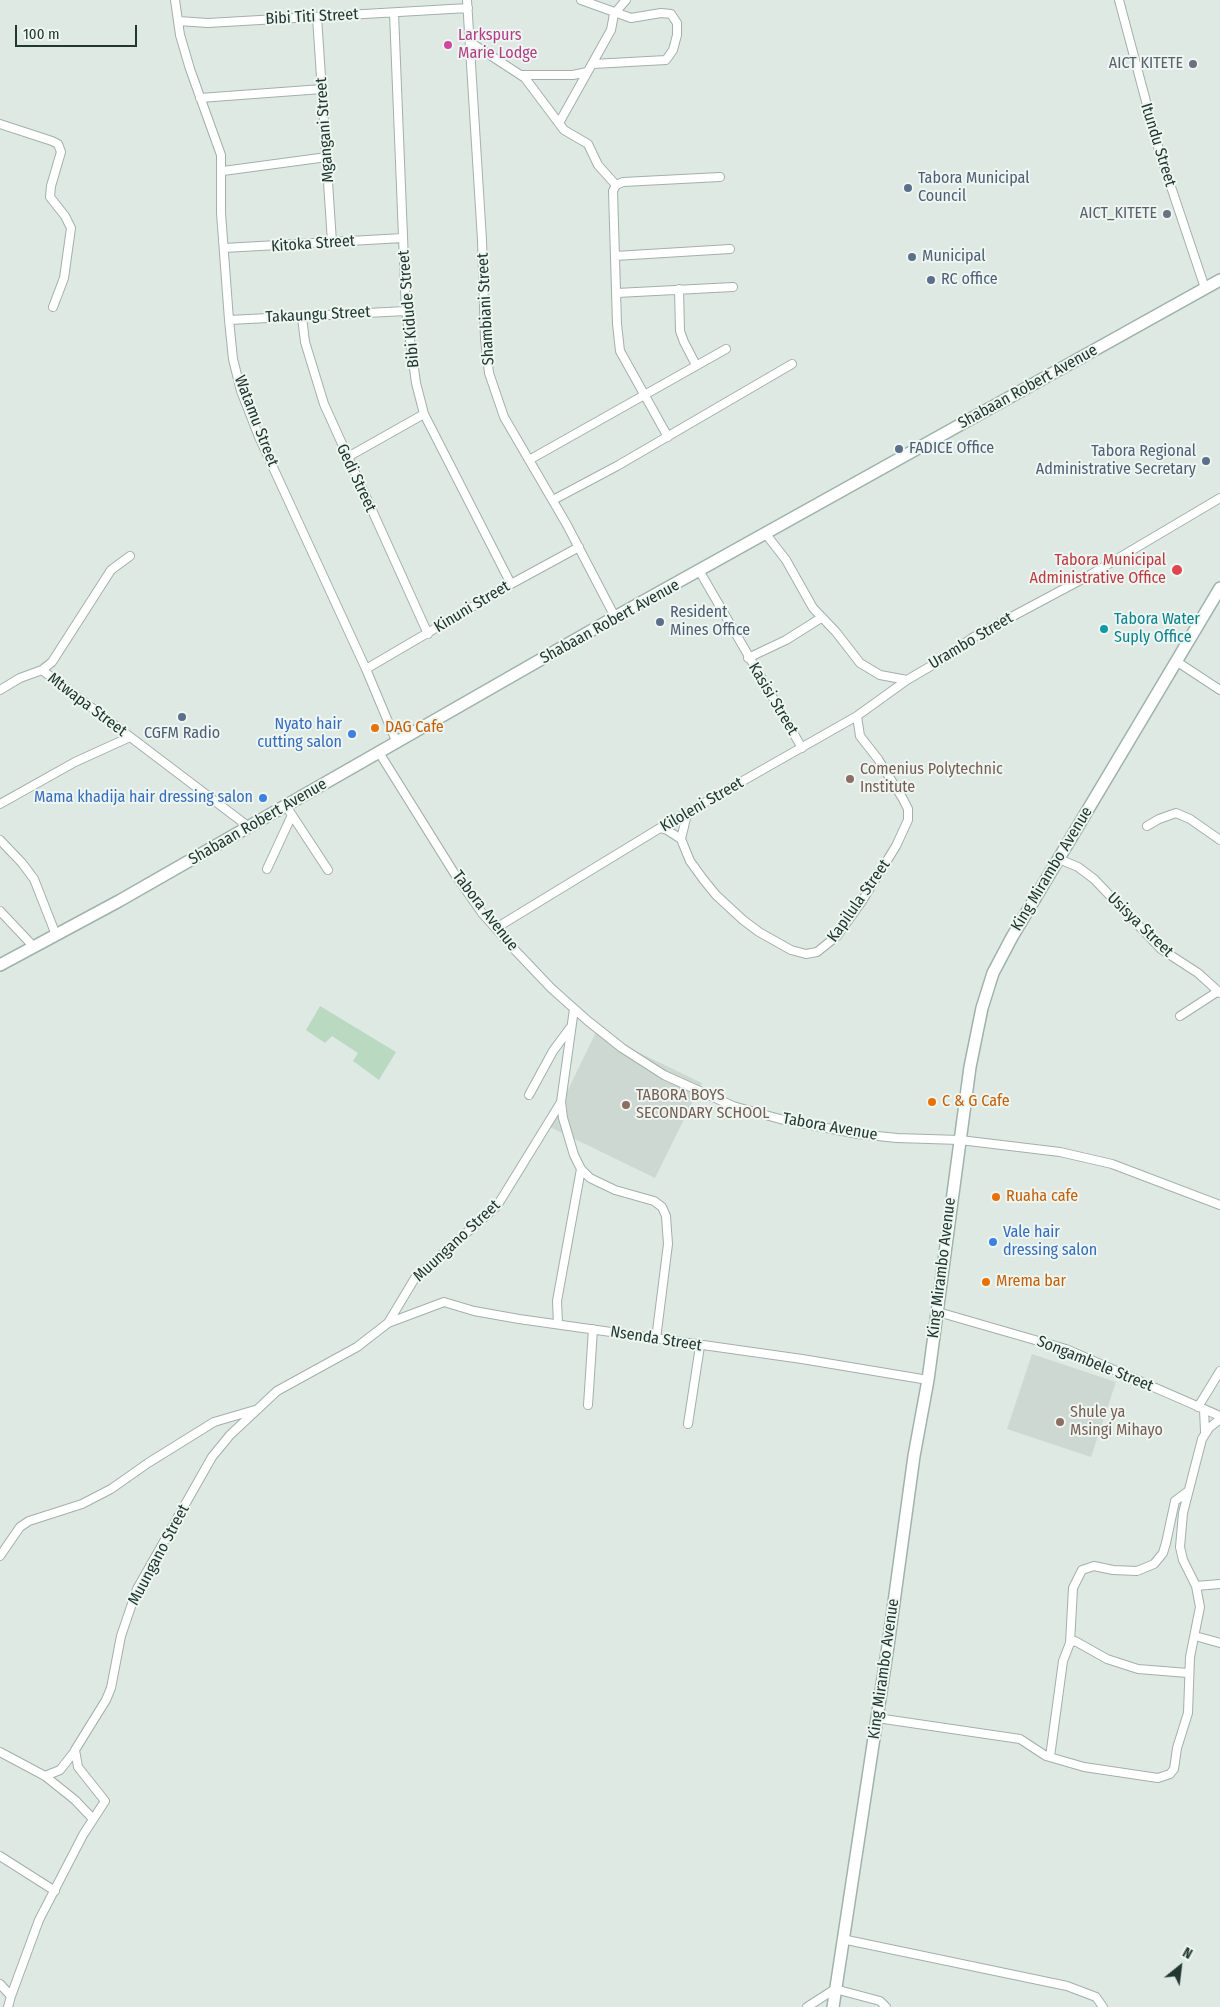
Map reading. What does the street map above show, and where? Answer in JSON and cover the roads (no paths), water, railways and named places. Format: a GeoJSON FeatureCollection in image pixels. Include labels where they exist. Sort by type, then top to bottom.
{"type":"FeatureCollection","features":[{"type":"Feature","properties":{"kind":"main road","name":"Shabaan Robert Avenue"},"geometry":{"type":"LineString","coordinates":[[0,965],[249,827],[289,810],[397,743],[615,618],[1220,280]]}},
{"type":"Feature","properties":{"kind":"main road","name":"King Mirambo Avenue"},"geometry":{"type":"LineString","coordinates":[[832,2007],[938,1312],[970,1067],[982,1008],[991,979],[1024,914],[1059,859],[1220,588]]}},
{"type":"Feature","properties":{"kind":"street"},"geometry":{"type":"LineString","coordinates":[[174,0],[178,21]]}},
{"type":"Feature","properties":{"kind":"street"},"geometry":{"type":"LineString","coordinates":[[581,0],[614,14],[630,18],[666,13],[674,16],[677,35],[669,58],[658,62],[593,64]]}},
{"type":"Feature","properties":{"kind":"street"},"geometry":{"type":"LineString","coordinates":[[559,123],[613,28],[614,14],[626,0]]}},
{"type":"Feature","properties":{"kind":"street","name":"Itundu Street"},"geometry":{"type":"LineString","coordinates":[[1119,0],[1158,146],[1205,288]]}},
{"type":"Feature","properties":{"kind":"street","name":"Bibi Titi Street"},"geometry":{"type":"LineString","coordinates":[[178,21],[208,22],[317,17],[394,12],[467,4]]}},
{"type":"Feature","properties":{"kind":"street","name":"Shambiani Street"},"geometry":{"type":"LineString","coordinates":[[467,4],[488,365],[498,403],[579,547],[615,618]]}},
{"type":"Feature","properties":{"kind":"street","name":"Bibi Kidude Street"},"geometry":{"type":"LineString","coordinates":[[394,12],[406,311],[416,383],[424,414],[511,584]]}},
{"type":"Feature","properties":{"kind":"street","name":"Mgangani Street"},"geometry":{"type":"LineString","coordinates":[[317,17],[332,242]]}},
{"type":"Feature","properties":{"kind":"street"},"geometry":{"type":"LineString","coordinates":[[613,28],[630,18]]}},
{"type":"Feature","properties":{"kind":"street","name":"Watamu Street"},"geometry":{"type":"LineString","coordinates":[[178,21],[180,35],[200,98],[218,142],[223,171],[222,213],[229,320],[233,359],[241,391],[258,436],[366,669],[397,743]]}},
{"type":"Feature","properties":{"kind":"street"},"geometry":{"type":"LineString","coordinates":[[470,42],[521,75],[564,130],[588,144],[598,165],[616,185]]}},
{"type":"Feature","properties":{"kind":"street"},"geometry":{"type":"LineString","coordinates":[[521,75],[573,75],[587,72]]}},
{"type":"Feature","properties":{"kind":"street"},"geometry":{"type":"LineString","coordinates":[[200,98],[322,89]]}},
{"type":"Feature","properties":{"kind":"street"},"geometry":{"type":"LineString","coordinates":[[0,124],[52,141],[58,144],[61,152],[50,186],[50,197],[69,222],[70,233],[64,278],[53,307]]}},
{"type":"Feature","properties":{"kind":"street"},"geometry":{"type":"LineString","coordinates":[[223,171],[327,157]]}},
{"type":"Feature","properties":{"kind":"street"},"geometry":{"type":"LineString","coordinates":[[668,437],[620,351],[617,324],[613,191],[616,185],[623,182],[720,177]]}},
{"type":"Feature","properties":{"kind":"street","name":"Kitoka Street"},"geometry":{"type":"LineString","coordinates":[[224,248],[402,238]]}},
{"type":"Feature","properties":{"kind":"street"},"geometry":{"type":"LineString","coordinates":[[615,256],[730,249]]}},
{"type":"Feature","properties":{"kind":"street"},"geometry":{"type":"LineString","coordinates":[[617,293],[733,287]]}},
{"type":"Feature","properties":{"kind":"street"},"geometry":{"type":"LineString","coordinates":[[679,289],[680,331],[696,365]]}},
{"type":"Feature","properties":{"kind":"street","name":"Takaungu Street"},"geometry":{"type":"LineString","coordinates":[[229,320],[406,311]]}},
{"type":"Feature","properties":{"kind":"street","name":"Gedi Street"},"geometry":{"type":"LineString","coordinates":[[302,317],[310,362],[324,404],[346,458],[428,634]]}},
{"type":"Feature","properties":{"kind":"street"},"geometry":{"type":"LineString","coordinates":[[529,460],[726,349]]}},
{"type":"Feature","properties":{"kind":"street"},"geometry":{"type":"LineString","coordinates":[[553,500],[668,437],[792,364]]}},
{"type":"Feature","properties":{"kind":"street"},"geometry":{"type":"LineString","coordinates":[[346,458],[424,414]]}},
{"type":"Feature","properties":{"kind":"street","name":"Urambo Street"},"geometry":{"type":"LineString","coordinates":[[907,680],[948,656],[965,641],[1090,575],[1220,498]]}},
{"type":"Feature","properties":{"kind":"street"},"geometry":{"type":"LineString","coordinates":[[765,534],[786,560],[822,618],[865,666],[880,675],[907,680]]}},
{"type":"Feature","properties":{"kind":"street","name":"Kinuni Street"},"geometry":{"type":"LineString","coordinates":[[366,669],[511,584],[579,547]]}},
{"type":"Feature","properties":{"kind":"street","name":"Mtwapa Street"},"geometry":{"type":"LineString","coordinates":[[130,556],[111,570],[60,650],[42,670],[249,827]]}},
{"type":"Feature","properties":{"kind":"street","name":"Kasisi Street"},"geometry":{"type":"LineString","coordinates":[[700,572],[748,658],[777,703],[802,748]]}},
{"type":"Feature","properties":{"kind":"street"},"geometry":{"type":"LineString","coordinates":[[748,658],[786,640],[822,618]]}},
{"type":"Feature","properties":{"kind":"street"},"geometry":{"type":"LineString","coordinates":[[1176,662],[1220,690]]}},
{"type":"Feature","properties":{"kind":"street"},"geometry":{"type":"LineString","coordinates":[[0,690],[20,678],[42,670]]}},
{"type":"Feature","properties":{"kind":"street","name":"Kiloleni Street"},"geometry":{"type":"LineString","coordinates":[[496,928],[660,828],[858,716],[907,680]]}},
{"type":"Feature","properties":{"kind":"street"},"geometry":{"type":"LineString","coordinates":[[858,716],[860,736]]}},
{"type":"Feature","properties":{"kind":"street","name":"Kapilula Street"},"geometry":{"type":"LineString","coordinates":[[681,840],[699,874],[716,895],[743,920],[759,932],[791,950],[806,954],[818,952],[837,936],[862,901],[896,846],[908,820],[908,810],[903,799],[878,759],[860,736],[840,726]]}},
{"type":"Feature","properties":{"kind":"street"},"geometry":{"type":"LineString","coordinates":[[0,804],[75,762],[130,738]]}},
{"type":"Feature","properties":{"kind":"street","name":"Tabora Avenue"},"geometry":{"type":"LineString","coordinates":[[380,754],[456,876],[496,928],[551,988],[642,1062],[664,1076],[733,1106],[780,1119],[858,1134],[897,1138],[960,1140],[1037,1148],[1086,1157],[1142,1174],[1220,1204]]}},
{"type":"Feature","properties":{"kind":"street"},"geometry":{"type":"LineString","coordinates":[[267,869],[289,810]]}},
{"type":"Feature","properties":{"kind":"street"},"geometry":{"type":"LineString","coordinates":[[289,810],[328,870]]}},
{"type":"Feature","properties":{"kind":"street"},"geometry":{"type":"LineString","coordinates":[[1147,826],[1158,819],[1176,813],[1190,819],[1220,840]]}},
{"type":"Feature","properties":{"kind":"street"},"geometry":{"type":"LineString","coordinates":[[660,828],[667,830],[681,840],[687,814]]}},
{"type":"Feature","properties":{"kind":"street"},"geometry":{"type":"LineString","coordinates":[[0,840],[34,879],[56,935]]}},
{"type":"Feature","properties":{"kind":"street","name":"Usisya Street"},"geometry":{"type":"LineString","coordinates":[[1059,859],[1078,867],[1094,878],[1161,949],[1198,973],[1219,993]]}},
{"type":"Feature","properties":{"kind":"street"},"geometry":{"type":"LineString","coordinates":[[0,911],[34,947]]}},
{"type":"Feature","properties":{"kind":"street"},"geometry":{"type":"LineString","coordinates":[[1180,1016],[1219,993]]}},
{"type":"Feature","properties":{"kind":"street","name":"Muungano Street"},"geometry":{"type":"LineString","coordinates":[[574,1008],[561,1102],[567,1132],[581,1169]]}},
{"type":"Feature","properties":{"kind":"street"},"geometry":{"type":"LineString","coordinates":[[529,1095],[553,1051],[571,1026]]}},
{"type":"Feature","properties":{"kind":"street","name":"Muungano Street"},"geometry":{"type":"LineString","coordinates":[[45,1776],[60,1770],[76,1750],[106,1700],[111,1688],[121,1636],[137,1589],[212,1457],[230,1435],[256,1409],[284,1387],[357,1347],[388,1323],[415,1278],[497,1206],[561,1102]]}},
{"type":"Feature","properties":{"kind":"street"},"geometry":{"type":"LineString","coordinates":[[558,1324],[557,1301],[581,1169],[600,1184],[654,1201],[662,1207],[666,1216],[668,1244],[656,1339]]}},
{"type":"Feature","properties":{"kind":"street","name":"Nsenda Street"},"geometry":{"type":"LineString","coordinates":[[388,1323],[444,1302],[474,1311],[700,1346],[802,1359],[928,1380]]}},
{"type":"Feature","properties":{"kind":"street","name":"Songambele Street"},"geometry":{"type":"LineString","coordinates":[[938,1312],[1066,1349],[1220,1418]]}},
{"type":"Feature","properties":{"kind":"street"},"geometry":{"type":"LineString","coordinates":[[588,1405],[593,1329]]}},
{"type":"Feature","properties":{"kind":"street"},"geometry":{"type":"LineString","coordinates":[[688,1424],[700,1346]]}},
{"type":"Feature","properties":{"kind":"street"},"geometry":{"type":"LineString","coordinates":[[877,1718],[1015,1738],[1028,1742],[1037,1751],[1050,1757],[1084,1767],[1165,1777],[1174,1769],[1177,1748],[1188,1713],[1190,1689],[1188,1673],[1200,1607],[1196,1586],[1183,1560],[1180,1547],[1182,1513],[1205,1432],[1201,1408],[1220,1371]]}},
{"type":"Feature","properties":{"kind":"street","name":"Muungano Street"},"geometry":{"type":"LineString","coordinates":[[0,1556],[20,1527],[29,1520],[82,1504],[111,1489],[148,1463],[214,1422],[256,1409]]}},
{"type":"Feature","properties":{"kind":"street"},"geometry":{"type":"LineString","coordinates":[[1205,1432],[1220,1418]]}},
{"type":"Feature","properties":{"kind":"street"},"geometry":{"type":"LineString","coordinates":[[1050,1757],[1064,1661],[1070,1643],[1073,1588],[1082,1570],[1094,1566],[1113,1570],[1137,1571],[1154,1564],[1163,1553],[1175,1501],[1187,1492]]}},
{"type":"Feature","properties":{"kind":"street"},"geometry":{"type":"LineString","coordinates":[[1196,1586],[1220,1584]]}},
{"type":"Feature","properties":{"kind":"street"},"geometry":{"type":"LineString","coordinates":[[1195,1636],[1220,1643]]}},
{"type":"Feature","properties":{"kind":"street"},"geometry":{"type":"LineString","coordinates":[[1070,1643],[1075,1641],[1107,1659],[1131,1667],[1188,1673]]}},
{"type":"Feature","properties":{"kind":"street"},"geometry":{"type":"LineString","coordinates":[[8,2007],[40,1920],[92,1819],[105,1801],[78,1767],[76,1750]]}},
{"type":"Feature","properties":{"kind":"street"},"geometry":{"type":"LineString","coordinates":[[1,1756],[45,1776],[75,1800],[92,1819]]}},
{"type":"Feature","properties":{"kind":"street"},"geometry":{"type":"LineString","coordinates":[[0,1856],[55,1891]]}},
{"type":"Feature","properties":{"kind":"street"},"geometry":{"type":"LineString","coordinates":[[842,1939],[1067,1986],[1096,1997],[1103,2007]]}},
{"type":"Feature","properties":{"kind":"street"},"geometry":{"type":"LineString","coordinates":[[0,1984],[12,1996]]}},
{"type":"Feature","properties":{"kind":"street"},"geometry":{"type":"LineString","coordinates":[[807,2007],[835,1990],[880,2001],[886,2007]]}},
{"type":"Feature","properties":{"kind":"place","name":"Larkspurs Marie Lodge"},"geometry":{"type":"Point","coordinates":[448,45]}},
{"type":"Feature","properties":{"kind":"place","name":"AICT KITETE"},"geometry":{"type":"Point","coordinates":[1193,64]}},
{"type":"Feature","properties":{"kind":"place","name":"Tabora Municipal Council"},"geometry":{"type":"Point","coordinates":[908,188]}},
{"type":"Feature","properties":{"kind":"place","name":"AICT_KITETE"},"geometry":{"type":"Point","coordinates":[1167,214]}},
{"type":"Feature","properties":{"kind":"place","name":"Municipal"},"geometry":{"type":"Point","coordinates":[912,257]}},
{"type":"Feature","properties":{"kind":"place","name":"RC office"},"geometry":{"type":"Point","coordinates":[931,280]}},
{"type":"Feature","properties":{"kind":"place","name":"FADICE Office"},"geometry":{"type":"Point","coordinates":[899,449]}},
{"type":"Feature","properties":{"kind":"place","name":"Tabora Regional Administrative Secretary"},"geometry":{"type":"Point","coordinates":[1206,461]}},
{"type":"Feature","properties":{"kind":"place","name":"Tabora Municipal Administrative Office"},"geometry":{"type":"Point","coordinates":[1177,570]}},
{"type":"Feature","properties":{"kind":"place","name":"Resident Mines Office"},"geometry":{"type":"Point","coordinates":[660,622]}},
{"type":"Feature","properties":{"kind":"place","name":"Tabora Water Suply Office"},"geometry":{"type":"Point","coordinates":[1104,629]}},
{"type":"Feature","properties":{"kind":"place","name":"CGFM Radio"},"geometry":{"type":"Point","coordinates":[182,717]}},
{"type":"Feature","properties":{"kind":"place","name":"DAG Cafe"},"geometry":{"type":"Point","coordinates":[375,728]}},
{"type":"Feature","properties":{"kind":"place","name":"Nyato hair cutting salon"},"geometry":{"type":"Point","coordinates":[352,734]}},
{"type":"Feature","properties":{"kind":"place","name":"Comenius Polytechnic Institute"},"geometry":{"type":"Point","coordinates":[850,779]}},
{"type":"Feature","properties":{"kind":"place","name":"Mama khadija hair dressing salon"},"geometry":{"type":"Point","coordinates":[263,798]}},
{"type":"Feature","properties":{"kind":"place","name":"C & G Cafe"},"geometry":{"type":"Point","coordinates":[932,1102]}},
{"type":"Feature","properties":{"kind":"place","name":"TABORA BOYS SECONDARY SCHOOL"},"geometry":{"type":"Point","coordinates":[626,1105]}},
{"type":"Feature","properties":{"kind":"place","name":"Ruaha cafe"},"geometry":{"type":"Point","coordinates":[996,1197]}},
{"type":"Feature","properties":{"kind":"place","name":"Vale hair dressing salon"},"geometry":{"type":"Point","coordinates":[993,1242]}},
{"type":"Feature","properties":{"kind":"place","name":"Mrema bar"},"geometry":{"type":"Point","coordinates":[986,1282]}},
{"type":"Feature","properties":{"kind":"place","name":"Shule ya Msingi Mihayo"},"geometry":{"type":"Point","coordinates":[1060,1422]}}]}
